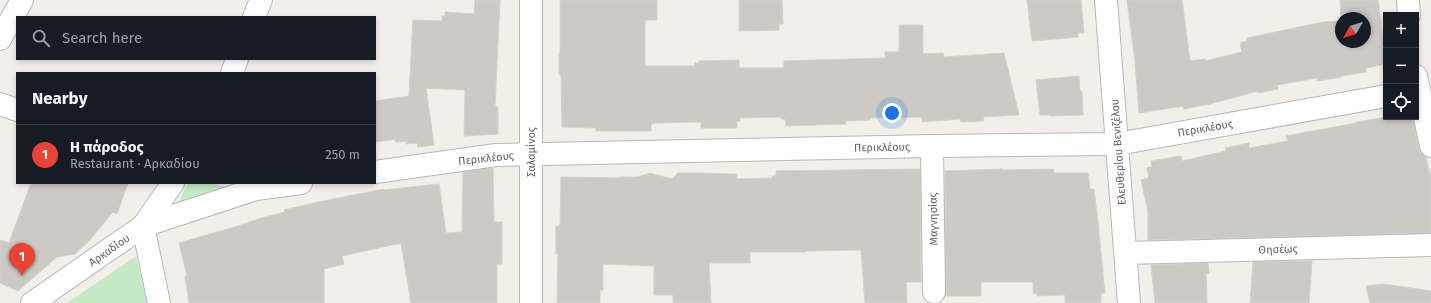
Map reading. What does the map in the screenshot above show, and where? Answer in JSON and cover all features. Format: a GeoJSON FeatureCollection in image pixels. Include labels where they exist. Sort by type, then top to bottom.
{"type":"FeatureCollection","features":[{"type":"Feature","properties":{"kind":"street"},"geometry":{"type":"LineString","coordinates":[[0,39],[22,0]]}},
{"type":"Feature","properties":{"kind":"street"},"geometry":{"type":"LineString","coordinates":[[254,16],[261,0]]}},
{"type":"Feature","properties":{"kind":"street","name":"Σαλαμίνος"},"geometry":{"type":"LineString","coordinates":[[531,0],[531,303]]}},
{"type":"Feature","properties":{"kind":"street","name":"Ελευθερίου Βενιζέλου"},"geometry":{"type":"LineString","coordinates":[[1106,0],[1129,303]]}},
{"type":"Feature","properties":{"kind":"street"},"geometry":{"type":"LineString","coordinates":[[1408,0],[1409,12]]}},
{"type":"Feature","properties":{"kind":"street"},"geometry":{"type":"LineString","coordinates":[[232,72],[237,60]]}},
{"type":"Feature","properties":{"kind":"street"},"geometry":{"type":"LineString","coordinates":[[1420,86],[1431,146]]}},
{"type":"Feature","properties":{"kind":"street","name":"Περικλέους"},"geometry":{"type":"LineString","coordinates":[[376,172],[496,155],[932,146],[1117,144],[1383,97]]}},
{"type":"Feature","properties":{"kind":"street"},"geometry":{"type":"LineString","coordinates":[[0,104],[16,110]]}},
{"type":"Feature","properties":{"kind":"street","name":"Μαγνησίας"},"geometry":{"type":"LineString","coordinates":[[932,146],[934,292]]}},
{"type":"Feature","properties":{"kind":"street","name":"Αρκαδίου"},"geometry":{"type":"LineString","coordinates":[[32,303],[143,226],[172,184]]}},
{"type":"Feature","properties":{"kind":"street"},"geometry":{"type":"LineString","coordinates":[[159,303],[143,226],[246,186],[283,184]]}},
{"type":"Feature","properties":{"kind":"street","name":"Θησέως"},"geometry":{"type":"LineString","coordinates":[[1126,254],[1431,245]]}},
{"type":"Feature","properties":{"kind":"green space"},"geometry":{"type":"Polygon","coordinates":[[[188,184],[215,184],[228,188],[178,203],[188,184]]]}},
{"type":"Feature","properties":{"kind":"green space"},"geometry":{"type":"Polygon","coordinates":[[[135,257],[147,303],[67,303],[135,257]]]}},
{"type":"Feature","properties":{"kind":"building"},"geometry":{"type":"Polygon","coordinates":[[[475,0],[500,0],[495,106],[498,107],[498,134],[464,136],[465,90],[426,88],[434,145],[418,147],[417,143],[406,144],[406,141],[396,142],[395,139],[376,142],[376,101],[409,96],[413,20],[442,21],[442,16],[445,16],[445,12],[474,14],[475,0]]]}},
{"type":"Feature","properties":{"kind":"building"},"geometry":{"type":"Polygon","coordinates":[[[560,0],[657,0],[657,20],[645,20],[645,66],[695,66],[695,63],[699,63],[699,61],[739,60],[739,68],[784,68],[784,61],[885,58],[885,52],[899,52],[899,25],[923,25],[923,54],[943,53],[944,57],[1004,53],[1019,115],[983,117],[984,121],[961,122],[960,119],[922,122],[922,117],[870,118],[870,120],[845,121],[846,124],[786,126],[785,119],[781,119],[781,117],[740,118],[740,121],[737,121],[737,128],[701,128],[701,122],[654,123],[651,124],[651,131],[596,131],[596,128],[562,127],[561,75],[559,75],[560,0]]]}},
{"type":"Feature","properties":{"kind":"building"},"geometry":{"type":"Polygon","coordinates":[[[739,0],[782,0],[783,24],[779,24],[779,30],[739,31],[739,0]]]}},
{"type":"Feature","properties":{"kind":"building"},"geometry":{"type":"Polygon","coordinates":[[[1027,0],[1081,0],[1084,33],[1078,33],[1078,37],[1032,41],[1027,0]]]}},
{"type":"Feature","properties":{"kind":"building"},"geometry":{"type":"Polygon","coordinates":[[[1127,0],[1182,0],[1190,61],[1205,59],[1205,61],[1242,52],[1240,43],[1247,41],[1247,38],[1323,22],[1335,21],[1335,48],[1371,48],[1371,12],[1341,12],[1340,0],[1378,0],[1383,40],[1383,65],[1366,68],[1366,72],[1317,81],[1317,78],[1277,85],[1278,89],[1258,93],[1258,91],[1210,104],[1184,109],[1183,106],[1139,113],[1135,62],[1127,0]]]}},
{"type":"Feature","properties":{"kind":"building"},"geometry":{"type":"Polygon","coordinates":[[[1079,76],[1080,91],[1082,91],[1083,115],[1040,115],[1036,80],[1079,76]]]}},
{"type":"Feature","properties":{"kind":"building"},"geometry":{"type":"Polygon","coordinates":[[[1383,118],[1383,120],[1413,120],[1419,149],[1426,157],[1431,178],[1431,233],[1148,240],[1148,211],[1141,180],[1149,178],[1147,168],[1152,167],[1151,161],[1181,156],[1182,161],[1226,151],[1225,148],[1249,143],[1249,148],[1288,141],[1286,136],[1383,118]]]}},
{"type":"Feature","properties":{"kind":"building"},"geometry":{"type":"Polygon","coordinates":[[[493,168],[494,222],[502,222],[502,264],[497,264],[497,303],[411,303],[401,243],[342,256],[344,264],[324,269],[324,303],[189,303],[185,276],[187,276],[179,243],[285,212],[284,210],[318,202],[384,189],[439,184],[446,233],[462,232],[463,172],[493,168]]]}},
{"type":"Feature","properties":{"kind":"building"},"geometry":{"type":"Polygon","coordinates":[[[920,169],[921,282],[906,282],[907,303],[865,303],[861,250],[750,252],[750,263],[709,263],[711,303],[673,303],[673,295],[654,295],[654,266],[603,264],[603,290],[600,290],[600,303],[557,303],[558,254],[556,254],[556,226],[560,226],[561,177],[620,178],[638,177],[650,173],[672,179],[678,173],[698,173],[736,174],[737,179],[772,178],[772,176],[776,176],[776,171],[920,169]]]}},
{"type":"Feature","properties":{"kind":"building"},"geometry":{"type":"Polygon","coordinates":[[[1053,169],[1054,173],[1088,173],[1090,189],[1094,189],[1105,293],[1101,293],[1101,303],[1065,303],[1065,295],[1037,296],[1037,294],[1033,293],[1033,282],[981,282],[981,296],[945,296],[945,171],[1053,169]]]}},
{"type":"Feature","properties":{"kind":"building"},"geometry":{"type":"Polygon","coordinates":[[[31,184],[128,184],[117,214],[113,212],[89,241],[75,254],[57,257],[18,291],[0,283],[0,240],[9,243],[31,184]]]}},
{"type":"Feature","properties":{"kind":"building"},"geometry":{"type":"Polygon","coordinates":[[[1312,261],[1309,303],[1250,303],[1253,262],[1312,261]]]}},
{"type":"Feature","properties":{"kind":"building"},"geometry":{"type":"Polygon","coordinates":[[[1208,263],[1209,273],[1206,273],[1207,303],[1155,303],[1151,265],[1208,263]]]}},
{"type":"Feature","properties":{"kind":"building"},"geometry":{"type":"Polygon","coordinates":[[[1384,284],[1431,291],[1431,303],[1370,303],[1366,286],[1384,284]]]}},
{"type":"Feature","properties":{"kind":"place","name":"Η πάροδος"},"geometry":{"type":"Point","coordinates":[22,276]}}]}
